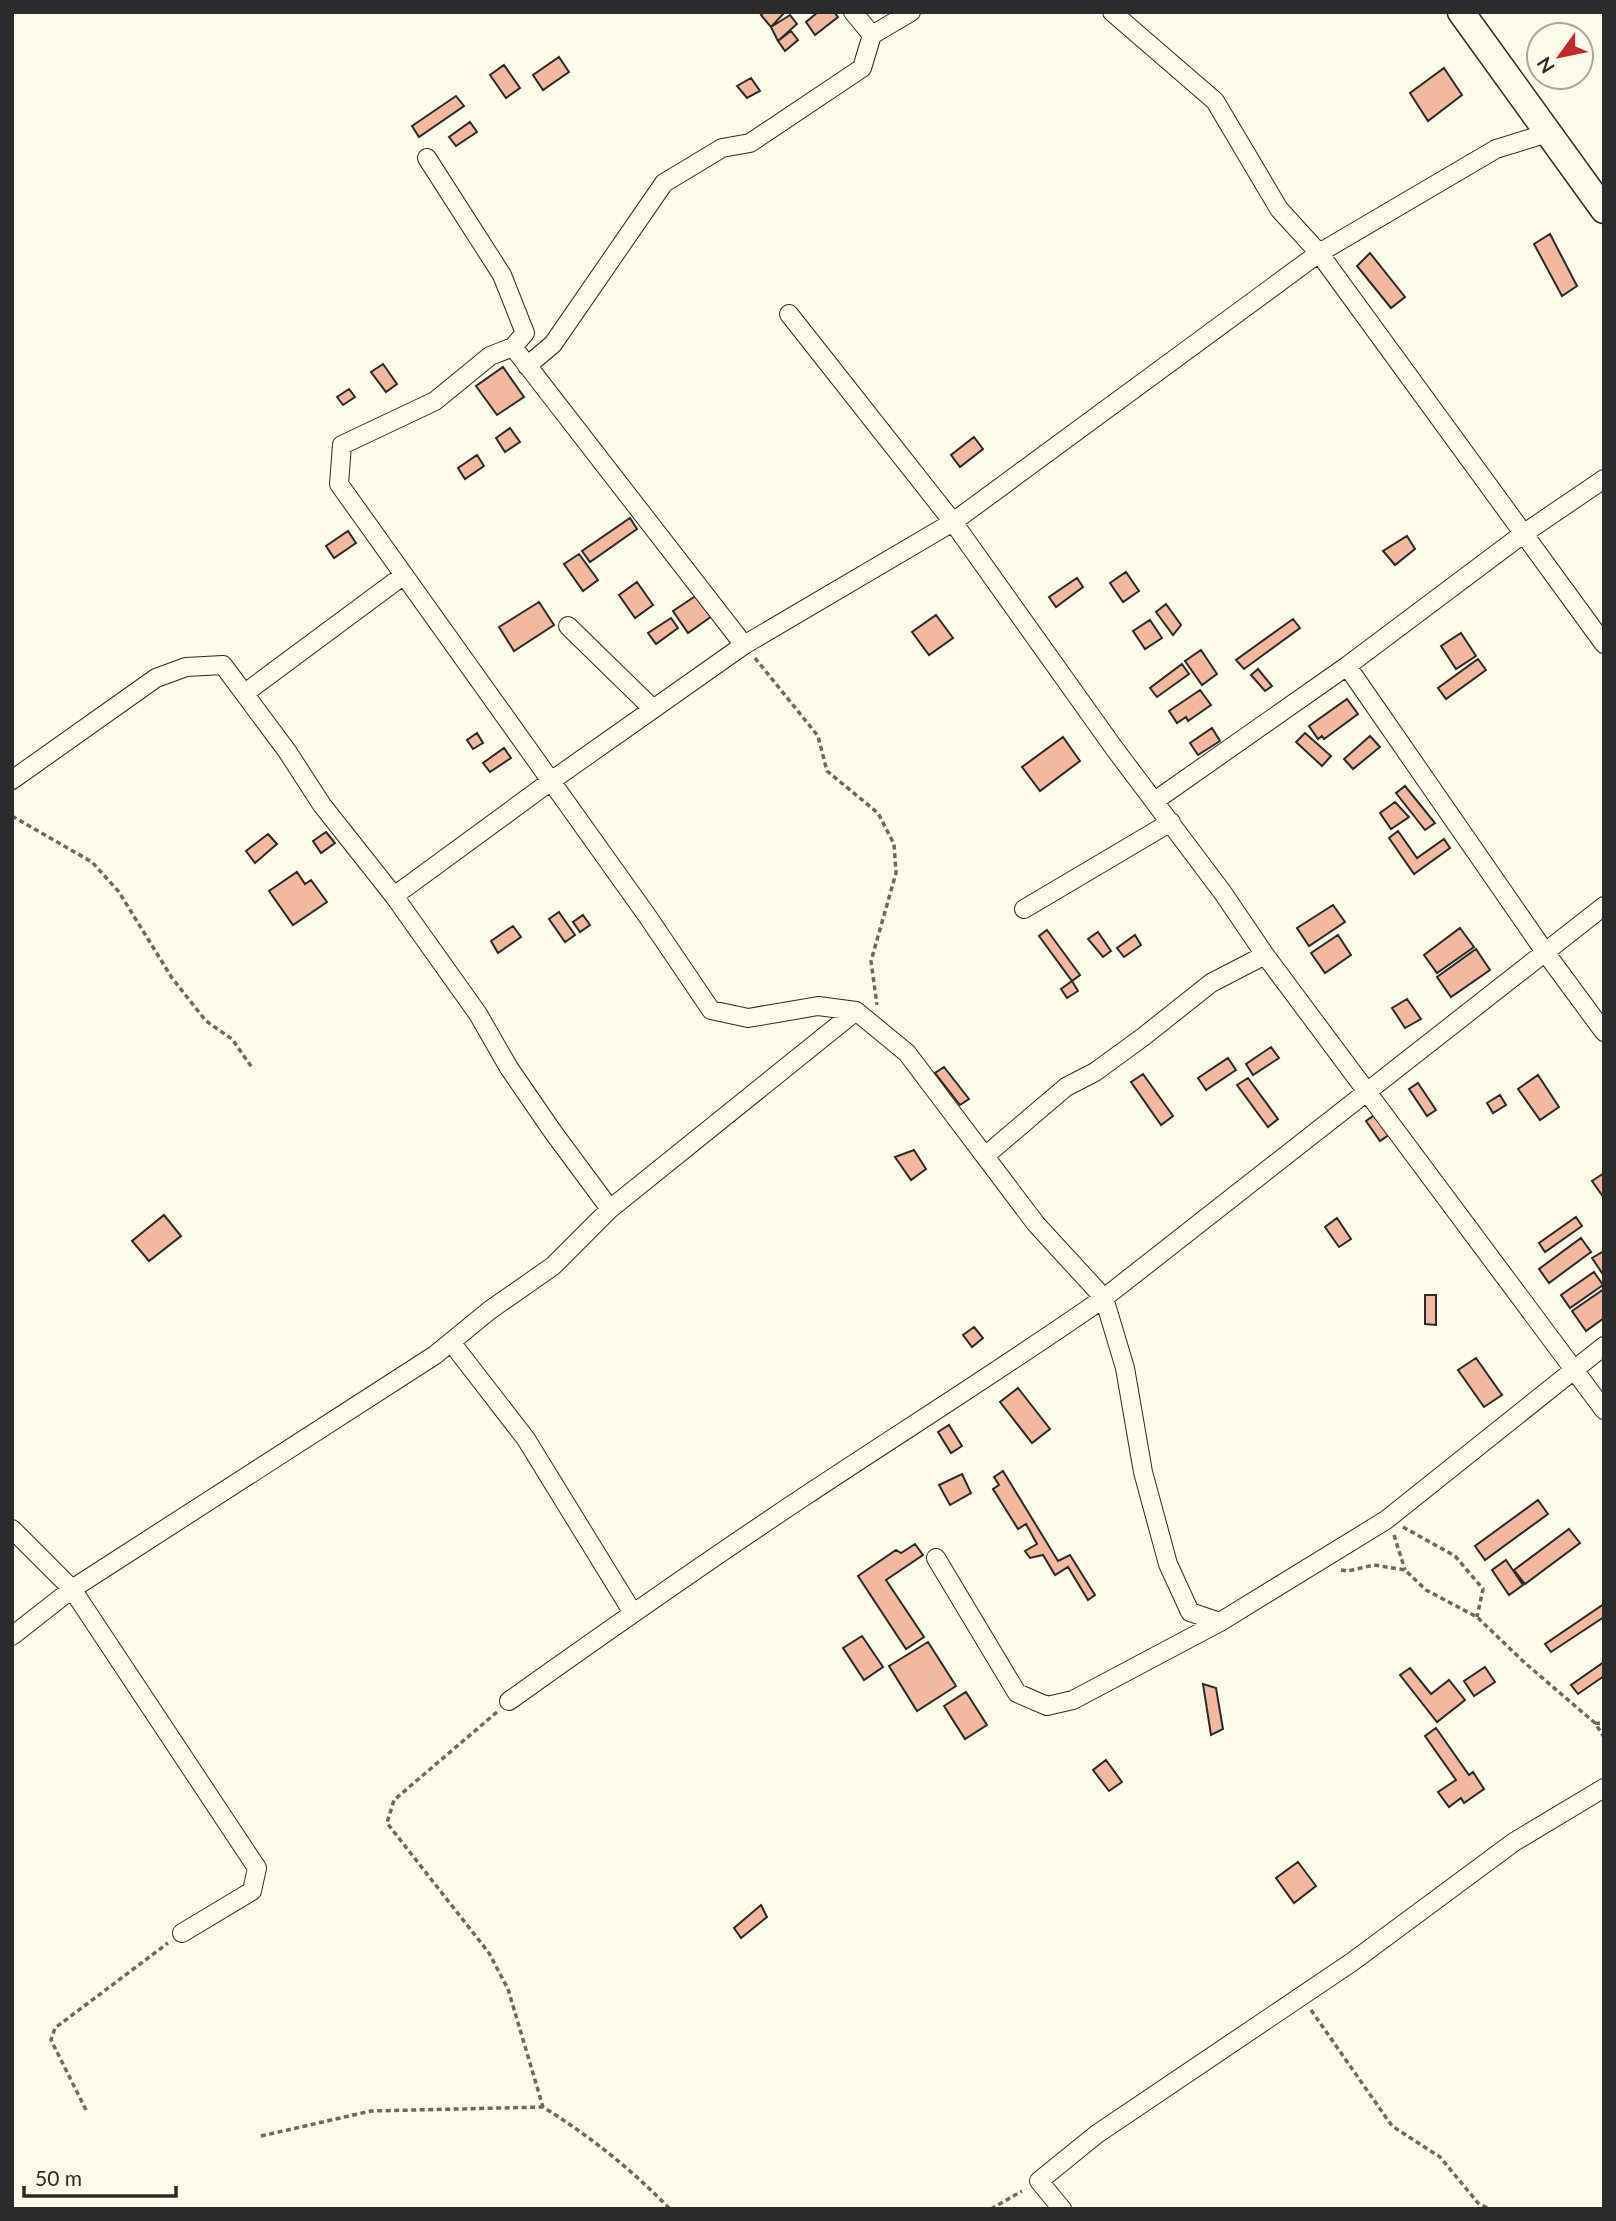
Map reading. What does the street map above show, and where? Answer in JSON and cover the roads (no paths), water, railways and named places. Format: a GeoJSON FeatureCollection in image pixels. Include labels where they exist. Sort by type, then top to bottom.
{"type":"FeatureCollection","features":[{"type":"Feature","properties":{"kind":"main road"},"geometry":{"type":"LineString","coordinates":[[1461,12],[1604,210]]}},
{"type":"Feature","properties":{"kind":"street"},"geometry":{"type":"LineString","coordinates":[[853,12],[872,35]]}},
{"type":"Feature","properties":{"kind":"street"},"geometry":{"type":"LineString","coordinates":[[527,366],[553,344],[664,183],[722,148],[750,143],[862,68],[872,35],[911,12]]}},
{"type":"Feature","properties":{"kind":"street"},"geometry":{"type":"LineString","coordinates":[[1112,12],[1215,101],[1279,209],[1319,253],[1604,644]]}},
{"type":"Feature","properties":{"kind":"street"},"geometry":{"type":"LineString","coordinates":[[394,896],[744,645],[953,522],[1319,253],[1496,149],[1548,132]]}},
{"type":"Feature","properties":{"kind":"street"},"geometry":{"type":"LineString","coordinates":[[427,158],[502,275],[525,333],[513,348],[490,356],[435,401],[342,445],[339,484],[710,1010],[748,1018],[818,1006],[856,1011],[907,1053],[1036,1224],[1104,1298],[1125,1368],[1143,1472],[1168,1564],[1190,1612],[1220,1622]]}},
{"type":"Feature","properties":{"kind":"street"},"geometry":{"type":"LineString","coordinates":[[789,314],[953,522],[1265,954],[1604,1410]]}},
{"type":"Feature","properties":{"kind":"street"},"geometry":{"type":"LineString","coordinates":[[513,348],[744,645]]}},
{"type":"Feature","properties":{"kind":"street"},"geometry":{"type":"LineString","coordinates":[[1156,800],[1347,666],[1523,534],[1604,479]]}},
{"type":"Feature","properties":{"kind":"street"},"geometry":{"type":"LineString","coordinates":[[245,693],[404,575]]}},
{"type":"Feature","properties":{"kind":"street"},"geometry":{"type":"LineString","coordinates":[[568,626],[653,709]]}},
{"type":"Feature","properties":{"kind":"street"},"geometry":{"type":"LineString","coordinates":[[12,780],[156,678],[186,667],[223,665],[478,1014],[509,1068],[610,1209]]}},
{"type":"Feature","properties":{"kind":"street"},"geometry":{"type":"LineString","coordinates":[[1347,666],[1604,1032]]}},
{"type":"Feature","properties":{"kind":"street"},"geometry":{"type":"LineString","coordinates":[[1024,909],[1171,822]]}},
{"type":"Feature","properties":{"kind":"street"},"geometry":{"type":"LineString","coordinates":[[509,1701],[634,1613],[1104,1298],[1604,906]]}},
{"type":"Feature","properties":{"kind":"street"},"geometry":{"type":"LineString","coordinates":[[985,1156],[1066,1087],[1104,1065],[1211,983],[1265,954]]}},
{"type":"Feature","properties":{"kind":"street"},"geometry":{"type":"LineString","coordinates":[[12,1636],[72,1589],[423,1363],[490,1310],[553,1266],[610,1209],[856,1011]]}},
{"type":"Feature","properties":{"kind":"street"},"geometry":{"type":"LineString","coordinates":[[451,1342],[526,1438],[634,1613]]}},
{"type":"Feature","properties":{"kind":"street"},"geometry":{"type":"LineString","coordinates":[[936,1558],[1017,1693],[1047,1706],[1073,1700],[1220,1622],[1386,1520],[1604,1346]]}},
{"type":"Feature","properties":{"kind":"street"},"geometry":{"type":"LineString","coordinates":[[12,1529],[72,1589],[257,1868],[252,1891],[182,1933]]}},
{"type":"Feature","properties":{"kind":"street"},"geometry":{"type":"LineString","coordinates":[[1062,2209],[1039,2181],[1097,2134],[1301,1997],[1514,1842],[1604,1788]]}}]}
